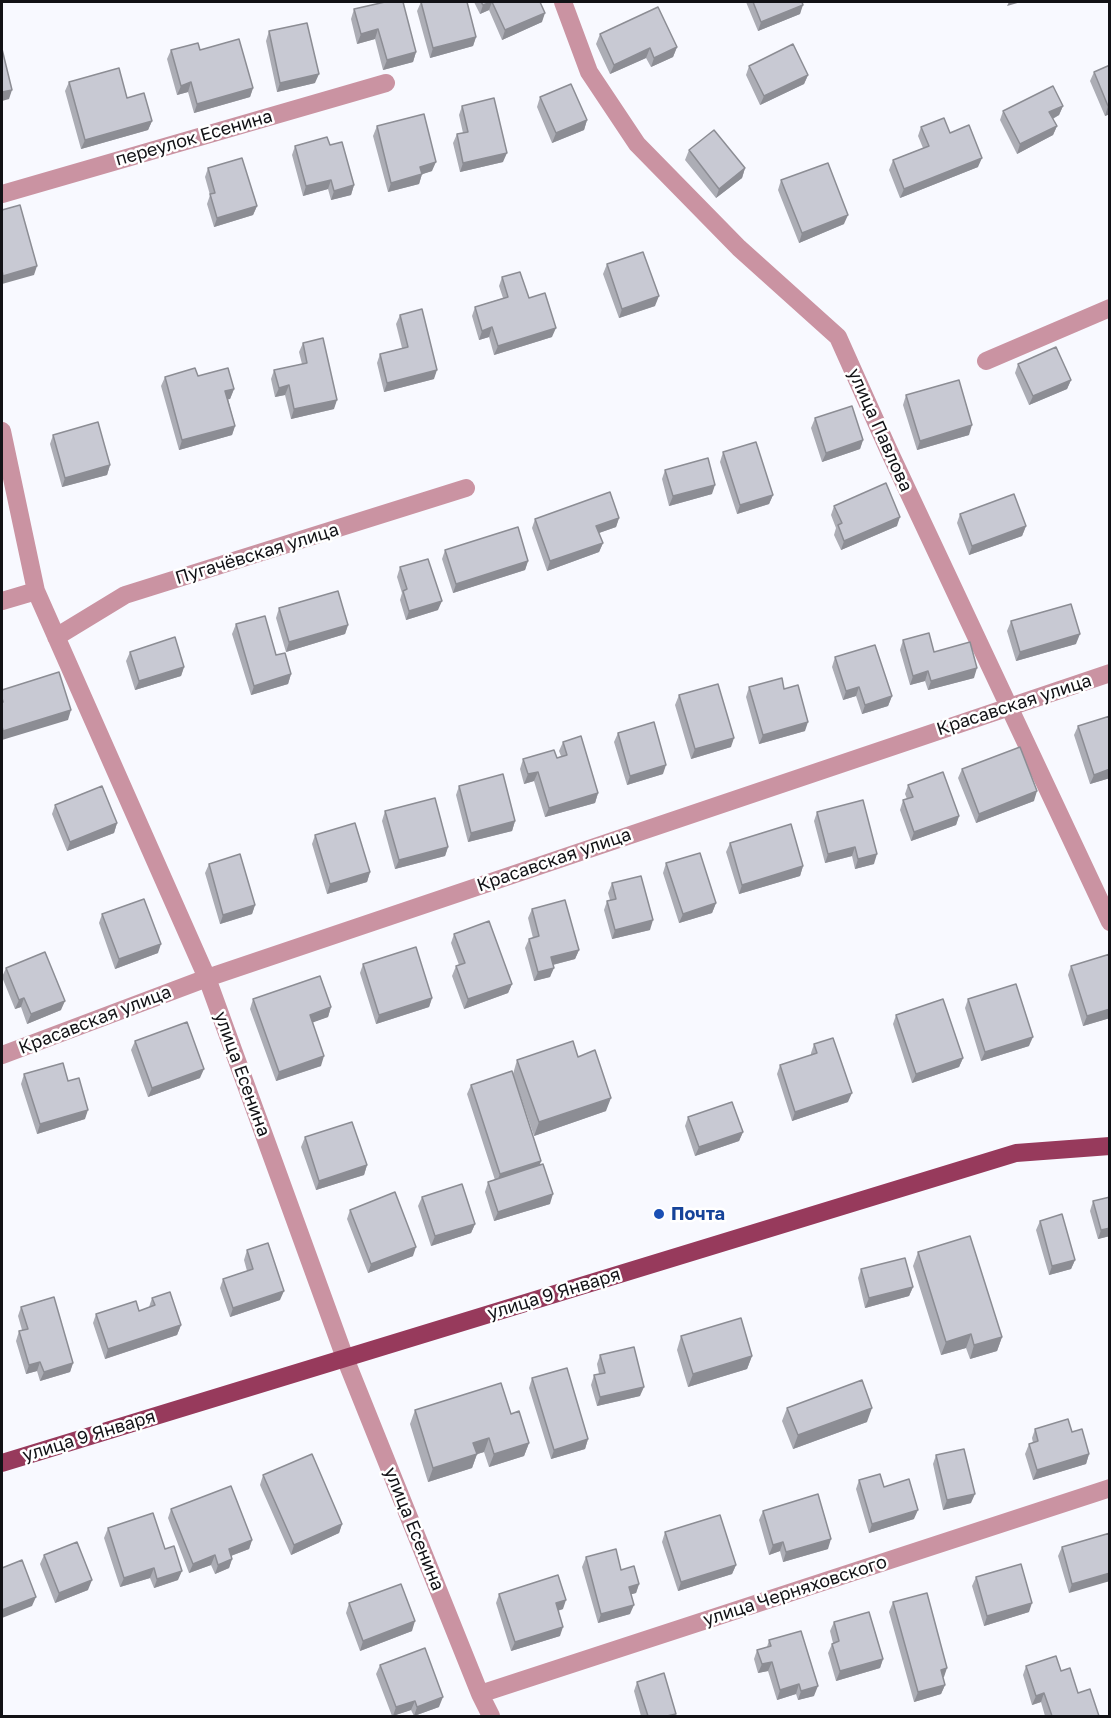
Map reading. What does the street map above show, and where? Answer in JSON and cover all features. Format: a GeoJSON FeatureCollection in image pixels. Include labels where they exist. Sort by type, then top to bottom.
{"type":"FeatureCollection","features":[{"type":"Feature","properties":{"kind":"main road","name":"улица 9 Января"},"geometry":{"type":"LineString","coordinates":[[2,1463],[1016,1153],[1110,1146]]}},
{"type":"Feature","properties":{"kind":"street","name":"улица Павлова"},"geometry":{"type":"LineString","coordinates":[[563,2],[589,72],[637,144],[739,248],[838,337],[889,451],[1110,922]]}},
{"type":"Feature","properties":{"kind":"street","name":"переулок Есенина"},"geometry":{"type":"LineString","coordinates":[[2,194],[386,83]]}},
{"type":"Feature","properties":{"kind":"street"},"geometry":{"type":"LineString","coordinates":[[986,361],[1110,308]]}},
{"type":"Feature","properties":{"kind":"street","name":"улица Есенина"},"geometry":{"type":"LineString","coordinates":[[2,431],[36,591],[207,978],[345,1358],[480,1694],[491,1716]]}},
{"type":"Feature","properties":{"kind":"street","name":"Пугачёвская улица"},"geometry":{"type":"LineString","coordinates":[[56,638],[125,595],[466,488]]}},
{"type":"Feature","properties":{"kind":"street"},"geometry":{"type":"LineString","coordinates":[[2,601],[36,591]]}},
{"type":"Feature","properties":{"kind":"street","name":"Красавская улица"},"geometry":{"type":"LineString","coordinates":[[2,1055],[207,978],[1110,673]]}},
{"type":"Feature","properties":{"kind":"street","name":"улица Черняховского"},"geometry":{"type":"LineString","coordinates":[[480,1694],[1110,1488]]}},
{"type":"Feature","properties":{"kind":"building"},"geometry":{"type":"Polygon","coordinates":[[[385,2],[403,2],[416,52],[387,60],[378,29],[361,34],[354,9],[385,2]]]}},
{"type":"Feature","properties":{"kind":"building"},"geometry":{"type":"Polygon","coordinates":[[[421,2],[467,2],[476,37],[433,48],[421,2]]]}},
{"type":"Feature","properties":{"kind":"building"},"geometry":{"type":"Polygon","coordinates":[[[492,2],[540,2],[545,13],[505,30],[492,2]]]}},
{"type":"Feature","properties":{"kind":"building"},"geometry":{"type":"Polygon","coordinates":[[[753,2],[802,2],[803,5],[761,22],[753,2]]]}},
{"type":"Feature","properties":{"kind":"building"},"geometry":{"type":"Polygon","coordinates":[[[658,7],[677,47],[654,58],[650,48],[614,65],[600,34],[658,7]]]}},
{"type":"Feature","properties":{"kind":"building"},"geometry":{"type":"Polygon","coordinates":[[[307,23],[319,74],[280,83],[269,31],[307,23]]]}},
{"type":"Feature","properties":{"kind":"building"},"geometry":{"type":"Polygon","coordinates":[[[239,39],[253,88],[197,104],[191,82],[181,86],[171,50],[198,43],[200,50],[239,39]]]}},
{"type":"Feature","properties":{"kind":"building"},"geometry":{"type":"Polygon","coordinates":[[[793,44],[808,75],[764,96],[749,66],[793,44]]]}},
{"type":"Feature","properties":{"kind":"building"},"geometry":{"type":"Polygon","coordinates":[[[2,49],[12,90],[2,92],[2,49]]]}},
{"type":"Feature","properties":{"kind":"building"},"geometry":{"type":"Polygon","coordinates":[[[1110,65],[1110,106],[1108,106],[1094,72],[1110,65]]]}},
{"type":"Feature","properties":{"kind":"building"},"geometry":{"type":"Polygon","coordinates":[[[119,68],[127,98],[144,93],[152,121],[85,140],[69,82],[119,68]]]}},
{"type":"Feature","properties":{"kind":"building"},"geometry":{"type":"Polygon","coordinates":[[[571,84],[587,120],[556,133],[540,97],[571,84]]]}},
{"type":"Feature","properties":{"kind":"building"},"geometry":{"type":"Polygon","coordinates":[[[1053,86],[1063,106],[1049,112],[1057,126],[1020,144],[1003,111],[1053,86]]]}},
{"type":"Feature","properties":{"kind":"building"},"geometry":{"type":"Polygon","coordinates":[[[494,98],[507,153],[463,163],[457,134],[468,132],[462,106],[494,98]]]}},
{"type":"Feature","properties":{"kind":"building"},"geometry":{"type":"Polygon","coordinates":[[[424,114],[436,162],[420,167],[422,174],[391,183],[377,126],[424,114]]]}},
{"type":"Feature","properties":{"kind":"building"},"geometry":{"type":"Polygon","coordinates":[[[944,118],[950,133],[969,125],[982,158],[904,189],[893,160],[929,146],[921,127],[944,118]]]}},
{"type":"Feature","properties":{"kind":"building"},"geometry":{"type":"Polygon","coordinates":[[[714,130],[745,168],[719,189],[689,150],[714,130]]]}},
{"type":"Feature","properties":{"kind":"building"},"geometry":{"type":"Polygon","coordinates":[[[327,137],[330,145],[342,142],[354,185],[334,191],[331,180],[306,186],[295,146],[327,137]]]}},
{"type":"Feature","properties":{"kind":"building"},"geometry":{"type":"Polygon","coordinates":[[[242,158],[257,206],[217,218],[210,194],[215,193],[208,168],[242,158]]]}},
{"type":"Feature","properties":{"kind":"building"},"geometry":{"type":"Polygon","coordinates":[[[828,163],[848,215],[802,233],[781,180],[828,163]]]}},
{"type":"Feature","properties":{"kind":"building"},"geometry":{"type":"Polygon","coordinates":[[[20,205],[37,266],[3,276],[2,210],[20,205]]]}},
{"type":"Feature","properties":{"kind":"building"},"geometry":{"type":"Polygon","coordinates":[[[643,252],[659,296],[622,309],[607,264],[643,252]]]}},
{"type":"Feature","properties":{"kind":"building"},"geometry":{"type":"Polygon","coordinates":[[[520,272],[529,298],[545,293],[556,328],[498,346],[492,327],[482,331],[475,307],[508,297],[502,277],[520,272]]]}},
{"type":"Feature","properties":{"kind":"building"},"geometry":{"type":"Polygon","coordinates":[[[422,309],[437,370],[387,383],[380,354],[408,347],[400,315],[422,309]]]}},
{"type":"Feature","properties":{"kind":"building"},"geometry":{"type":"Polygon","coordinates":[[[323,338],[337,400],[294,409],[289,385],[279,388],[274,370],[307,363],[303,343],[323,338]]]}},
{"type":"Feature","properties":{"kind":"building"},"geometry":{"type":"Polygon","coordinates":[[[1056,347],[1071,380],[1033,396],[1018,364],[1056,347]]]}},
{"type":"Feature","properties":{"kind":"building"},"geometry":{"type":"Polygon","coordinates":[[[195,368],[198,376],[228,368],[234,389],[225,391],[235,426],[182,440],[165,377],[195,368]]]}},
{"type":"Feature","properties":{"kind":"building"},"geometry":{"type":"Polygon","coordinates":[[[959,380],[972,425],[920,441],[906,395],[959,380]]]}},
{"type":"Feature","properties":{"kind":"building"},"geometry":{"type":"Polygon","coordinates":[[[852,406],[863,440],[826,453],[815,418],[852,406]]]}},
{"type":"Feature","properties":{"kind":"building"},"geometry":{"type":"Polygon","coordinates":[[[98,422],[110,465],[65,478],[53,435],[98,422]]]}},
{"type":"Feature","properties":{"kind":"building"},"geometry":{"type":"Polygon","coordinates":[[[756,442],[773,495],[740,505],[723,452],[756,442]]]}},
{"type":"Feature","properties":{"kind":"building"},"geometry":{"type":"Polygon","coordinates":[[[708,458],[715,485],[673,496],[665,470],[708,458]]]}},
{"type":"Feature","properties":{"kind":"building"},"geometry":{"type":"Polygon","coordinates":[[[886,483],[900,517],[844,541],[838,525],[842,523],[834,506],[886,483]]]}},
{"type":"Feature","properties":{"kind":"building"},"geometry":{"type":"Polygon","coordinates":[[[610,492],[619,518],[596,526],[603,543],[550,561],[535,519],[610,492]]]}},
{"type":"Feature","properties":{"kind":"building"},"geometry":{"type":"Polygon","coordinates":[[[1014,494],[1026,526],[972,546],[960,514],[1014,494]]]}},
{"type":"Feature","properties":{"kind":"building"},"geometry":{"type":"Polygon","coordinates":[[[518,527],[528,561],[456,584],[445,550],[518,527]]]}},
{"type":"Feature","properties":{"kind":"building"},"geometry":{"type":"Polygon","coordinates":[[[428,559],[442,601],[409,611],[403,591],[407,589],[400,567],[428,559]]]}},
{"type":"Feature","properties":{"kind":"building"},"geometry":{"type":"Polygon","coordinates":[[[338,591],[348,625],[289,642],[279,608],[338,591]]]}},
{"type":"Feature","properties":{"kind":"building"},"geometry":{"type":"Polygon","coordinates":[[[1071,604],[1080,634],[1020,652],[1011,621],[1071,604]]]}},
{"type":"Feature","properties":{"kind":"building"},"geometry":{"type":"Polygon","coordinates":[[[265,616],[276,655],[285,653],[291,674],[254,686],[236,624],[265,616]]]}},
{"type":"Feature","properties":{"kind":"building"},"geometry":{"type":"Polygon","coordinates":[[[929,633],[934,652],[970,642],[977,668],[931,681],[928,671],[913,676],[903,640],[929,633]]]}},
{"type":"Feature","properties":{"kind":"building"},"geometry":{"type":"Polygon","coordinates":[[[175,637],[184,667],[139,681],[130,652],[175,637]]]}},
{"type":"Feature","properties":{"kind":"building"},"geometry":{"type":"Polygon","coordinates":[[[875,645],[892,696],[865,705],[859,687],[846,691],[835,657],[875,645]]]}},
{"type":"Feature","properties":{"kind":"building"},"geometry":{"type":"Polygon","coordinates":[[[59,672],[71,710],[3,731],[2,690],[59,672]]]}},
{"type":"Feature","properties":{"kind":"building"},"geometry":{"type":"Polygon","coordinates":[[[782,678],[784,689],[798,685],[808,722],[763,735],[749,687],[782,678]]]}},
{"type":"Feature","properties":{"kind":"building"},"geometry":{"type":"Polygon","coordinates":[[[718,684],[734,738],[695,749],[679,695],[718,684]]]}},
{"type":"Feature","properties":{"kind":"building"},"geometry":{"type":"Polygon","coordinates":[[[1110,716],[1110,769],[1094,775],[1078,726],[1110,716]]]}},
{"type":"Feature","properties":{"kind":"building"},"geometry":{"type":"Polygon","coordinates":[[[654,722],[666,765],[630,776],[618,733],[654,722]]]}},
{"type":"Feature","properties":{"kind":"building"},"geometry":{"type":"Polygon","coordinates":[[[581,736],[598,793],[549,808],[538,772],[528,774],[523,759],[554,750],[557,758],[567,755],[563,742],[581,736]]]}},
{"type":"Feature","properties":{"kind":"building"},"geometry":{"type":"Polygon","coordinates":[[[1020,747],[1037,791],[979,814],[962,769],[1020,747]]]}},
{"type":"Feature","properties":{"kind":"building"},"geometry":{"type":"Polygon","coordinates":[[[943,772],[959,816],[914,832],[903,800],[913,797],[908,785],[943,772]]]}},
{"type":"Feature","properties":{"kind":"building"},"geometry":{"type":"Polygon","coordinates":[[[503,774],[515,821],[471,833],[459,786],[503,774]]]}},
{"type":"Feature","properties":{"kind":"building"},"geometry":{"type":"Polygon","coordinates":[[[102,786],[117,823],[70,842],[55,805],[102,786]]]}},
{"type":"Feature","properties":{"kind":"building"},"geometry":{"type":"Polygon","coordinates":[[[435,798],[448,847],[399,860],[385,811],[435,798]]]}},
{"type":"Feature","properties":{"kind":"building"},"geometry":{"type":"Polygon","coordinates":[[[863,800],[877,854],[858,859],[855,847],[828,854],[817,812],[863,800]]]}},
{"type":"Feature","properties":{"kind":"building"},"geometry":{"type":"Polygon","coordinates":[[[355,823],[370,872],[330,884],[315,835],[355,823]]]}},
{"type":"Feature","properties":{"kind":"building"},"geometry":{"type":"Polygon","coordinates":[[[791,824],[803,866],[742,885],[730,843],[791,824]]]}},
{"type":"Feature","properties":{"kind":"building"},"geometry":{"type":"Polygon","coordinates":[[[700,853],[716,903],[683,914],[666,863],[700,853]]]}},
{"type":"Feature","properties":{"kind":"building"},"geometry":{"type":"Polygon","coordinates":[[[240,854],[255,905],[223,915],[209,864],[240,854]]]}},
{"type":"Feature","properties":{"kind":"building"},"geometry":{"type":"Polygon","coordinates":[[[641,876],[653,920],[615,930],[607,901],[616,899],[612,883],[641,876]]]}},
{"type":"Feature","properties":{"kind":"building"},"geometry":{"type":"Polygon","coordinates":[[[144,899],[161,944],[119,959],[102,914],[144,899]]]}},
{"type":"Feature","properties":{"kind":"building"},"geometry":{"type":"Polygon","coordinates":[[[565,900],[579,950],[551,957],[554,968],[538,972],[529,939],[539,936],[532,909],[565,900]]]}},
{"type":"Feature","properties":{"kind":"building"},"geometry":{"type":"Polygon","coordinates":[[[489,921],[512,984],[468,999],[456,966],[465,963],[454,934],[489,921]]]}},
{"type":"Feature","properties":{"kind":"building"},"geometry":{"type":"Polygon","coordinates":[[[416,947],[432,998],[379,1015],[363,964],[416,947]]]}},
{"type":"Feature","properties":{"kind":"building"},"geometry":{"type":"Polygon","coordinates":[[[45,952],[65,1001],[31,1014],[24,998],[19,1000],[6,968],[45,952]]]}},
{"type":"Feature","properties":{"kind":"building"},"geometry":{"type":"Polygon","coordinates":[[[1110,954],[1110,1009],[1087,1016],[1071,966],[1110,954]]]}},
{"type":"Feature","properties":{"kind":"building"},"geometry":{"type":"Polygon","coordinates":[[[320,976],[331,1007],[310,1015],[324,1056],[279,1072],[253,999],[320,976]]]}},
{"type":"Feature","properties":{"kind":"building"},"geometry":{"type":"Polygon","coordinates":[[[1016,984],[1033,1037],[985,1052],[968,999],[1016,984]]]}},
{"type":"Feature","properties":{"kind":"building"},"geometry":{"type":"Polygon","coordinates":[[[943,999],[963,1058],[916,1074],[896,1015],[943,999]]]}},
{"type":"Feature","properties":{"kind":"building"},"geometry":{"type":"Polygon","coordinates":[[[187,1022],[204,1069],[152,1088],[135,1041],[187,1022]]]}},
{"type":"Feature","properties":{"kind":"building"},"geometry":{"type":"Polygon","coordinates":[[[833,1038],[852,1093],[795,1112],[780,1065],[817,1053],[814,1044],[833,1038]]]}},
{"type":"Feature","properties":{"kind":"building"},"geometry":{"type":"Polygon","coordinates":[[[573,1041],[578,1057],[595,1050],[611,1098],[539,1122],[517,1060],[573,1041]]]}},
{"type":"Feature","properties":{"kind":"building"},"geometry":{"type":"Polygon","coordinates":[[[63,1063],[68,1081],[79,1078],[88,1110],[40,1124],[24,1074],[63,1063]]]}},
{"type":"Feature","properties":{"kind":"building"},"geometry":{"type":"Polygon","coordinates":[[[512,1071],[541,1161],[500,1174],[471,1085],[512,1071]]]}},
{"type":"Feature","properties":{"kind":"building"},"geometry":{"type":"Polygon","coordinates":[[[732,1102],[743,1132],[699,1147],[688,1117],[732,1102]]]}},
{"type":"Feature","properties":{"kind":"building"},"geometry":{"type":"Polygon","coordinates":[[[352,1122],[367,1165],[319,1181],[305,1137],[352,1122]]]}},
{"type":"Feature","properties":{"kind":"building"},"geometry":{"type":"Polygon","coordinates":[[[543,1164],[553,1194],[498,1212],[488,1182],[543,1164]]]}},
{"type":"Feature","properties":{"kind":"building"},"geometry":{"type":"Polygon","coordinates":[[[462,1184],[475,1224],[435,1236],[422,1197],[462,1184]]]}},
{"type":"Feature","properties":{"kind":"building"},"geometry":{"type":"Polygon","coordinates":[[[395,1192],[416,1247],[371,1264],[350,1210],[395,1192]]]}},
{"type":"Feature","properties":{"kind":"building"},"geometry":{"type":"Polygon","coordinates":[[[1110,1197],[1110,1228],[1101,1230],[1093,1201],[1110,1197]]]}},
{"type":"Feature","properties":{"kind":"building"},"geometry":{"type":"Polygon","coordinates":[[[1062,1214],[1075,1260],[1052,1266],[1040,1221],[1062,1214]]]}},
{"type":"Feature","properties":{"kind":"building"},"geometry":{"type":"Polygon","coordinates":[[[970,1236],[1002,1337],[974,1345],[971,1334],[946,1342],[918,1252],[970,1236]]]}},
{"type":"Feature","properties":{"kind":"building"},"geometry":{"type":"Polygon","coordinates":[[[268,1243],[284,1291],[233,1308],[223,1279],[253,1269],[247,1250],[268,1243]]]}},
{"type":"Feature","properties":{"kind":"building"},"geometry":{"type":"Polygon","coordinates":[[[905,1258],[913,1287],[869,1298],[861,1269],[905,1258]]]}},
{"type":"Feature","properties":{"kind":"building"},"geometry":{"type":"Polygon","coordinates":[[[170,1292],[181,1325],[108,1349],[96,1314],[136,1301],[139,1311],[155,1305],[152,1298],[170,1292]]]}},
{"type":"Feature","properties":{"kind":"building"},"geometry":{"type":"Polygon","coordinates":[[[54,1297],[73,1363],[44,1372],[40,1362],[29,1365],[19,1331],[28,1329],[21,1307],[54,1297]]]}},
{"type":"Feature","properties":{"kind":"building"},"geometry":{"type":"Polygon","coordinates":[[[741,1318],[752,1356],[693,1374],[681,1336],[741,1318]]]}},
{"type":"Feature","properties":{"kind":"building"},"geometry":{"type":"Polygon","coordinates":[[[634,1347],[644,1387],[600,1397],[594,1375],[605,1373],[600,1355],[634,1347]]]}},
{"type":"Feature","properties":{"kind":"building"},"geometry":{"type":"Polygon","coordinates":[[[567,1368],[588,1439],[554,1450],[532,1378],[567,1368]]]}},
{"type":"Feature","properties":{"kind":"building"},"geometry":{"type":"Polygon","coordinates":[[[862,1380],[872,1408],[798,1435],[787,1408],[862,1380]]]}},
{"type":"Feature","properties":{"kind":"building"},"geometry":{"type":"Polygon","coordinates":[[[501,1383],[511,1414],[519,1411],[529,1443],[494,1454],[489,1438],[473,1443],[477,1454],[433,1468],[415,1410],[501,1383]]]}},
{"type":"Feature","properties":{"kind":"building"},"geometry":{"type":"Polygon","coordinates":[[[1068,1419],[1072,1432],[1082,1429],[1089,1454],[1037,1470],[1029,1444],[1038,1441],[1035,1429],[1068,1419]]]}},
{"type":"Feature","properties":{"kind":"building"},"geometry":{"type":"Polygon","coordinates":[[[964,1449],[975,1494],[947,1500],[936,1455],[964,1449]]]}},
{"type":"Feature","properties":{"kind":"building"},"geometry":{"type":"Polygon","coordinates":[[[312,1454],[342,1524],[294,1545],[263,1475],[312,1454]]]}},
{"type":"Feature","properties":{"kind":"building"},"geometry":{"type":"Polygon","coordinates":[[[880,1474],[884,1487],[909,1479],[918,1510],[872,1524],[859,1480],[880,1474]]]}},
{"type":"Feature","properties":{"kind":"building"},"geometry":{"type":"Polygon","coordinates":[[[231,1486],[252,1540],[229,1549],[232,1559],[218,1565],[215,1555],[193,1564],[171,1509],[231,1486]]]}},
{"type":"Feature","properties":{"kind":"building"},"geometry":{"type":"Polygon","coordinates":[[[818,1494],[831,1539],[786,1552],[783,1542],[773,1545],[763,1511],[818,1494]]]}},
{"type":"Feature","properties":{"kind":"building"},"geometry":{"type":"Polygon","coordinates":[[[153,1513],[165,1549],[174,1546],[182,1571],[157,1579],[154,1568],[124,1578],[108,1528],[153,1513]]]}},
{"type":"Feature","properties":{"kind":"building"},"geometry":{"type":"Polygon","coordinates":[[[720,1515],[736,1565],[681,1582],[665,1532],[720,1515]]]}},
{"type":"Feature","properties":{"kind":"building"},"geometry":{"type":"Polygon","coordinates":[[[1110,1533],[1110,1573],[1072,1584],[1062,1547],[1110,1533]]]}},
{"type":"Feature","properties":{"kind":"building"},"geometry":{"type":"Polygon","coordinates":[[[77,1542],[92,1580],[59,1593],[44,1555],[77,1542]]]}},
{"type":"Feature","properties":{"kind":"building"},"geometry":{"type":"Polygon","coordinates":[[[616,1549],[621,1570],[634,1566],[639,1584],[629,1587],[634,1605],[601,1614],[586,1557],[616,1549]]]}},
{"type":"Feature","properties":{"kind":"building"},"geometry":{"type":"Polygon","coordinates":[[[22,1560],[36,1597],[2,1610],[2,1568],[22,1560]]]}},
{"type":"Feature","properties":{"kind":"building"},"geometry":{"type":"Polygon","coordinates":[[[1021,1564],[1032,1603],[987,1616],[976,1577],[1021,1564]]]}},
{"type":"Feature","properties":{"kind":"building"},"geometry":{"type":"Polygon","coordinates":[[[558,1575],[566,1600],[556,1603],[563,1627],[515,1642],[499,1594],[558,1575]]]}},
{"type":"Feature","properties":{"kind":"building"},"geometry":{"type":"Polygon","coordinates":[[[401,1584],[415,1621],[363,1641],[349,1603],[401,1584]]]}},
{"type":"Feature","properties":{"kind":"building"},"geometry":{"type":"Polygon","coordinates":[[[927,1593],[947,1668],[941,1670],[945,1685],[918,1692],[893,1602],[927,1593]]]}},
{"type":"Feature","properties":{"kind":"building"},"geometry":{"type":"Polygon","coordinates":[[[869,1612],[883,1659],[840,1671],[832,1644],[839,1641],[834,1622],[869,1612]]]}},
{"type":"Feature","properties":{"kind":"building"},"geometry":{"type":"Polygon","coordinates":[[[801,1631],[818,1686],[801,1691],[799,1684],[780,1690],[772,1662],[762,1664],[757,1650],[771,1646],[769,1640],[801,1631]]]}},
{"type":"Feature","properties":{"kind":"building"},"geometry":{"type":"Polygon","coordinates":[[[425,1648],[443,1697],[417,1707],[415,1701],[396,1707],[380,1665],[425,1648]]]}},
{"type":"Feature","properties":{"kind":"building"},"geometry":{"type":"Polygon","coordinates":[[[1056,1656],[1061,1671],[1070,1668],[1078,1693],[1090,1689],[1099,1716],[1052,1716],[1044,1693],[1036,1696],[1026,1666],[1056,1656]]]}},
{"type":"Feature","properties":{"kind":"building"},"geometry":{"type":"Polygon","coordinates":[[[664,1673],[676,1714],[648,1716],[637,1682],[664,1673]]]}},
{"type":"Feature","properties":{"kind":"place","name":"Почта"},"geometry":{"type":"Point","coordinates":[659,1214]}}]}
